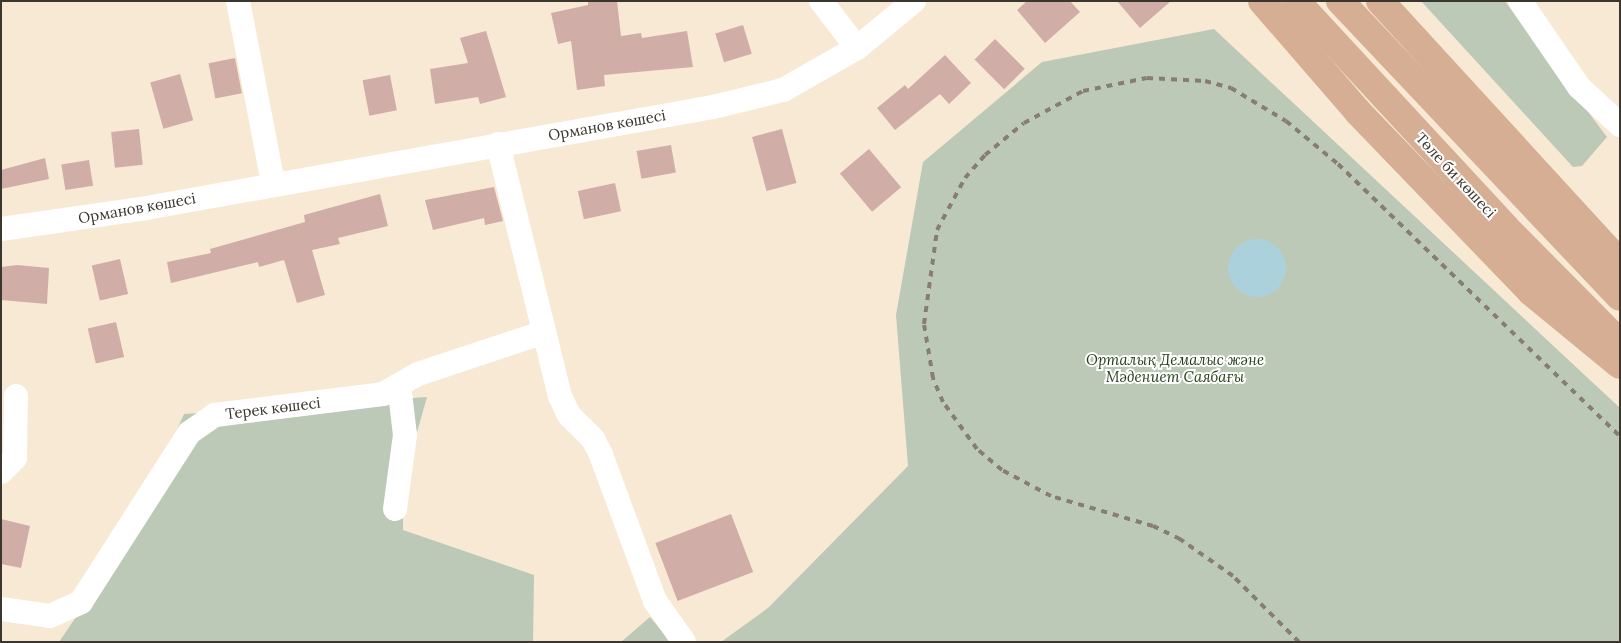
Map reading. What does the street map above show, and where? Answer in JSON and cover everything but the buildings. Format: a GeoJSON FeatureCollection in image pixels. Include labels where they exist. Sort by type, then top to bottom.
{"type":"FeatureCollection","features":[{"type":"Feature","properties":{"kind":"main road"},"geometry":{"type":"LineString","coordinates":[[1262,1],[1358,112],[1531,292],[1620,365]]}},
{"type":"Feature","properties":{"kind":"main road","name":"Төле би көшесі"},"geometry":{"type":"LineString","coordinates":[[1296,1],[1506,228],[1620,343]]}},
{"type":"Feature","properties":{"kind":"main road"},"geometry":{"type":"LineString","coordinates":[[1340,1],[1530,206],[1620,296]]}},
{"type":"Feature","properties":{"kind":"main road"},"geometry":{"type":"LineString","coordinates":[[1380,1],[1620,263]]}},
{"type":"Feature","properties":{"kind":"street"},"geometry":{"type":"LineString","coordinates":[[238,1],[273,183]]}},
{"type":"Feature","properties":{"kind":"street"},"geometry":{"type":"LineString","coordinates":[[821,1],[857,48]]}},
{"type":"Feature","properties":{"kind":"street","name":"Орманов көшесі"},"geometry":{"type":"LineString","coordinates":[[1,229],[146,208],[273,183],[713,107],[783,90],[857,48],[914,1]]}},
{"type":"Feature","properties":{"kind":"street"},"geometry":{"type":"LineString","coordinates":[[1520,1],[1579,87],[1620,125]]}},
{"type":"Feature","properties":{"kind":"street"},"geometry":{"type":"LineString","coordinates":[[498,144],[544,332],[566,408],[592,439],[601,454],[654,601],[684,642]]}},
{"type":"Feature","properties":{"kind":"street","name":"Терек көшесі"},"geometry":{"type":"LineString","coordinates":[[1,609],[50,616],[81,602],[189,433],[215,415],[383,394],[418,374],[544,332]]}},
{"type":"Feature","properties":{"kind":"street"},"geometry":{"type":"LineString","coordinates":[[395,509],[404,435],[399,385]]}},
{"type":"Feature","properties":{"kind":"street"},"geometry":{"type":"LineString","coordinates":[[1,472],[15,458],[16,396]]}},
{"type":"Feature","properties":{"kind":"green space"},"geometry":{"type":"Polygon","coordinates":[[[1421,1],[1505,1],[1607,137],[1582,166],[1573,167],[1421,1]]]}},
{"type":"Feature","properties":{"kind":"green space","name":"Орталық Демалыс және Мәдениет Саябағы"},"geometry":{"type":"Polygon","coordinates":[[[1214,29],[1620,408],[1620,642],[721,642],[768,608],[908,466],[896,315],[923,162],[1042,62],[1214,29]]]}},
{"type":"Feature","properties":{"kind":"green space"},"geometry":{"type":"Polygon","coordinates":[[[427,397],[403,482],[403,530],[534,575],[533,642],[59,642],[127,542],[184,414],[427,397]]]}},
{"type":"Feature","properties":{"kind":"green space"},"geometry":{"type":"Polygon","coordinates":[[[650,617],[671,642],[621,642],[650,617]]]}},
{"type":"Feature","properties":{"kind":"water"},"geometry":{"type":"Polygon","coordinates":[[[1251,239],[1263,239],[1278,247],[1286,262],[1286,274],[1278,289],[1263,297],[1251,297],[1236,289],[1228,274],[1228,262],[1236,247],[1251,239]]]}},
{"type":"Feature","properties":{"kind":"railway"},"geometry":{"type":"LineString","coordinates":[[1299,642],[1233,576],[1180,539],[1153,526],[1051,496],[1002,470],[977,449],[943,402],[933,378],[924,324],[937,230],[965,178],[985,155],[1024,123],[1083,91],[1147,78],[1205,81],[1231,88],[1286,121],[1338,164],[1620,436]]}}]}
